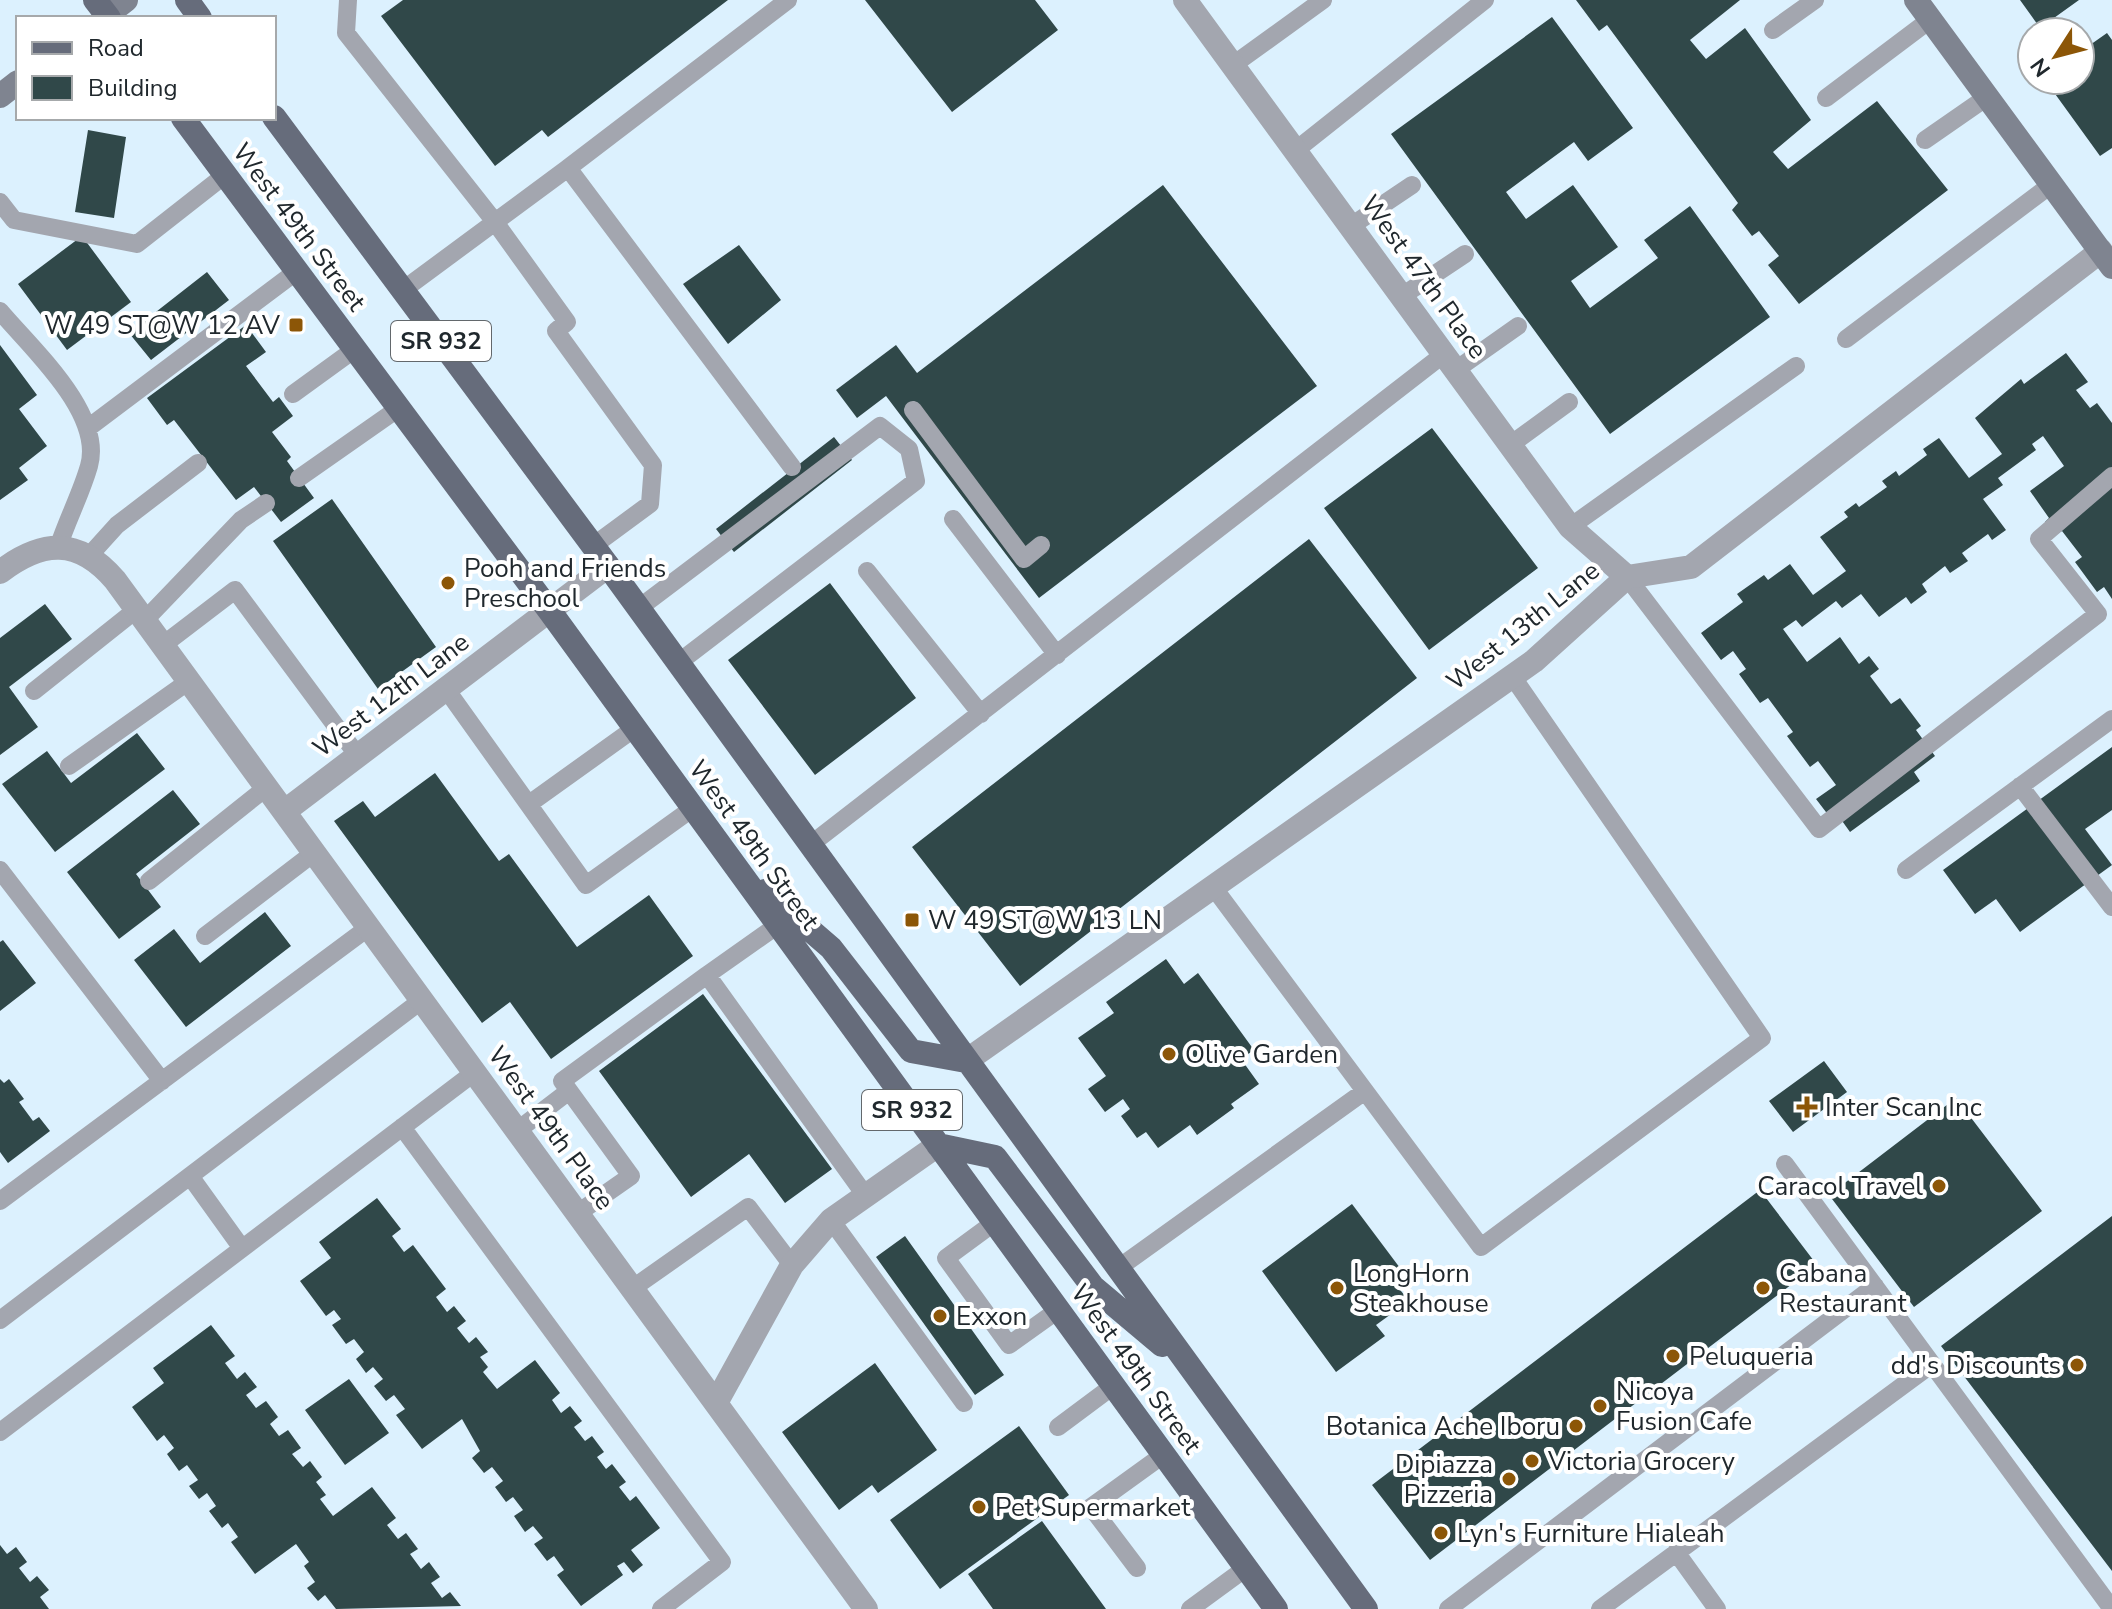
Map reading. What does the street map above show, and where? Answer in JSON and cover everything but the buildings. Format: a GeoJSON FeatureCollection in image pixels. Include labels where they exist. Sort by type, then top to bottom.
{"type":"FeatureCollection","features":[{"type":"Feature","properties":{"kind":"main road","name":"West 49th Street"},"geometry":{"type":"LineString","coordinates":[[184,120],[549,610],[1276,1609]]}},
{"type":"Feature","properties":{"kind":"main road","name":"West 49th Street"},"geometry":{"type":"LineString","coordinates":[[276,120],[639,608],[1366,1609]]}},
{"type":"Feature","properties":{"kind":"main road"},"geometry":{"type":"LineString","coordinates":[[733,864],[831,948],[911,1051],[966,1061]]}},
{"type":"Feature","properties":{"kind":"main road"},"geometry":{"type":"LineString","coordinates":[[938,1145],[995,1157],[1093,1287],[1192,1370]]}},
{"type":"Feature","properties":{"kind":"street","name":"West 47th Place"},"geometry":{"type":"LineString","coordinates":[[1185,0],[1570,527],[1627,577]]}},
{"type":"Feature","properties":{"kind":"street"},"geometry":{"type":"LineString","coordinates":[[1924,6],[1987,97],[2108,253]]}},
{"type":"Feature","properties":{"kind":"street"},"geometry":{"type":"LineString","coordinates":[[0,96],[16,84]]}},
{"type":"Feature","properties":{"kind":"street","name":"West 13th Lane"},"geometry":{"type":"LineString","coordinates":[[966,1061],[1512,676],[1627,577],[1691,567],[2108,253]]}},
{"type":"Feature","properties":{"kind":"street"},"geometry":{"type":"LineString","coordinates":[[0,572],[30,551],[58,548],[89,556]]}},
{"type":"Feature","properties":{"kind":"street","name":"West 49th Place"},"geometry":{"type":"LineString","coordinates":[[89,556],[107,570],[141,614],[866,1609]]}},
{"type":"Feature","properties":{"kind":"street","name":"West 12th Lane"},"geometry":{"type":"LineString","coordinates":[[285,811],[608,566]]}},
{"type":"Feature","properties":{"kind":"street"},"geometry":{"type":"LineString","coordinates":[[716,1403],[792,1265],[831,1220],[938,1145]]}},
{"type":"Feature","properties":{"kind":"lane"},"geometry":{"type":"LineString","coordinates":[[348,0],[346,33],[495,222],[567,322],[556,331],[653,465],[650,504],[593,546]]}},
{"type":"Feature","properties":{"kind":"lane"},"geometry":{"type":"LineString","coordinates":[[403,290],[788,0]]}},
{"type":"Feature","properties":{"kind":"lane"},"geometry":{"type":"LineString","coordinates":[[1233,65],[1323,0]]}},
{"type":"Feature","properties":{"kind":"lane"},"geometry":{"type":"LineString","coordinates":[[1296,150],[1485,0]]}},
{"type":"Feature","properties":{"kind":"lane"},"geometry":{"type":"LineString","coordinates":[[1773,30],[1815,0]]}},
{"type":"Feature","properties":{"kind":"lane"},"geometry":{"type":"LineString","coordinates":[[1826,98],[1924,6]]}},
{"type":"Feature","properties":{"kind":"lane"},"geometry":{"type":"LineString","coordinates":[[1925,140],[1987,97]]}},
{"type":"Feature","properties":{"kind":"lane"},"geometry":{"type":"LineString","coordinates":[[568,168],[792,467]]}},
{"type":"Feature","properties":{"kind":"lane"},"geometry":{"type":"LineString","coordinates":[[0,202],[14,220],[137,244],[225,175]]}},
{"type":"Feature","properties":{"kind":"lane"},"geometry":{"type":"LineString","coordinates":[[1846,339],[2052,184]]}},
{"type":"Feature","properties":{"kind":"lane"},"geometry":{"type":"LineString","coordinates":[[1351,226],[1412,185]]}},
{"type":"Feature","properties":{"kind":"lane"},"geometry":{"type":"LineString","coordinates":[[1402,296],[1465,254]]}},
{"type":"Feature","properties":{"kind":"lane"},"geometry":{"type":"LineString","coordinates":[[88,428],[297,271]]}},
{"type":"Feature","properties":{"kind":"lane"},"geometry":{"type":"LineString","coordinates":[[0,311],[72,395],[88,428],[90,464],[58,548]]}},
{"type":"Feature","properties":{"kind":"lane"},"geometry":{"type":"LineString","coordinates":[[810,845],[1057,655],[1451,362],[1518,326]]}},
{"type":"Feature","properties":{"kind":"lane"},"geometry":{"type":"LineString","coordinates":[[293,394],[355,349]]}},
{"type":"Feature","properties":{"kind":"lane"},"geometry":{"type":"LineString","coordinates":[[1570,527],[1796,366]]}},
{"type":"Feature","properties":{"kind":"lane"},"geometry":{"type":"LineString","coordinates":[[1510,445],[1569,402]]}},
{"type":"Feature","properties":{"kind":"lane"},"geometry":{"type":"LineString","coordinates":[[299,478],[399,408]]}},
{"type":"Feature","properties":{"kind":"lane"},"geometry":{"type":"LineString","coordinates":[[913,410],[1024,559],[1041,545]]}},
{"type":"Feature","properties":{"kind":"lane"},"geometry":{"type":"LineString","coordinates":[[639,608],[880,426],[909,449],[916,481],[678,663]]}},
{"type":"Feature","properties":{"kind":"lane"},"geometry":{"type":"LineString","coordinates":[[89,556],[117,525],[198,463]]}},
{"type":"Feature","properties":{"kind":"lane"},"geometry":{"type":"LineString","coordinates":[[1627,577],[1819,829],[2098,614],[2039,539],[2112,476]]}},
{"type":"Feature","properties":{"kind":"lane"},"geometry":{"type":"LineString","coordinates":[[34,691],[141,614],[241,520],[266,503]]}},
{"type":"Feature","properties":{"kind":"lane"},"geometry":{"type":"LineString","coordinates":[[953,519],[1057,655]]}},
{"type":"Feature","properties":{"kind":"lane"},"geometry":{"type":"LineString","coordinates":[[867,571],[981,714]]}},
{"type":"Feature","properties":{"kind":"lane"},"geometry":{"type":"LineString","coordinates":[[163,645],[235,590],[358,756]]}},
{"type":"Feature","properties":{"kind":"lane"},"geometry":{"type":"LineString","coordinates":[[1214,888],[1481,1247],[1762,1038],[1512,676]]}},
{"type":"Feature","properties":{"kind":"lane"},"geometry":{"type":"LineString","coordinates":[[69,766],[189,681]]}},
{"type":"Feature","properties":{"kind":"lane"},"geometry":{"type":"LineString","coordinates":[[446,689],[586,885],[693,808]]}},
{"type":"Feature","properties":{"kind":"lane"},"geometry":{"type":"LineString","coordinates":[[1906,870],[2112,719]]}},
{"type":"Feature","properties":{"kind":"lane"},"geometry":{"type":"LineString","coordinates":[[529,804],[635,728]]}},
{"type":"Feature","properties":{"kind":"lane"},"geometry":{"type":"LineString","coordinates":[[2020,786],[2112,907]]}},
{"type":"Feature","properties":{"kind":"lane"},"geometry":{"type":"LineString","coordinates":[[149,881],[267,787]]}},
{"type":"Feature","properties":{"kind":"lane"},"geometry":{"type":"LineString","coordinates":[[205,936],[315,852]]}},
{"type":"Feature","properties":{"kind":"lane"},"geometry":{"type":"LineString","coordinates":[[0,870],[162,1081]]}},
{"type":"Feature","properties":{"kind":"lane"},"geometry":{"type":"LineString","coordinates":[[578,1213],[631,1176],[562,1081],[778,925]]}},
{"type":"Feature","properties":{"kind":"lane"},"geometry":{"type":"LineString","coordinates":[[0,1201],[369,927]]}},
{"type":"Feature","properties":{"kind":"lane"},"geometry":{"type":"LineString","coordinates":[[707,975],[865,1195]]}},
{"type":"Feature","properties":{"kind":"lane"},"geometry":{"type":"LineString","coordinates":[[0,1320],[422,1000]]}},
{"type":"Feature","properties":{"kind":"lane"},"geometry":{"type":"LineString","coordinates":[[0,1432],[475,1072]]}},
{"type":"Feature","properties":{"kind":"lane"},"geometry":{"type":"LineString","coordinates":[[518,1130],[569,1091]]}},
{"type":"Feature","properties":{"kind":"lane"},"geometry":{"type":"LineString","coordinates":[[1117,1269],[1365,1091]]}},
{"type":"Feature","properties":{"kind":"lane"},"geometry":{"type":"LineString","coordinates":[[402,1127],[722,1562],[661,1609]]}},
{"type":"Feature","properties":{"kind":"lane"},"geometry":{"type":"LineString","coordinates":[[1785,1164],[2112,1609]]}},
{"type":"Feature","properties":{"kind":"lane"},"geometry":{"type":"LineString","coordinates":[[190,1176],[241,1247]]}},
{"type":"Feature","properties":{"kind":"lane"},"geometry":{"type":"LineString","coordinates":[[633,1288],[748,1207],[792,1265]]}},
{"type":"Feature","properties":{"kind":"lane"},"geometry":{"type":"LineString","coordinates":[[831,1220],[964,1403]]}},
{"type":"Feature","properties":{"kind":"lane"},"geometry":{"type":"LineString","coordinates":[[995,1222],[946,1258],[1009,1345],[1058,1310]]}},
{"type":"Feature","properties":{"kind":"lane"},"geometry":{"type":"LineString","coordinates":[[1448,1609],[1875,1286]]}},
{"type":"Feature","properties":{"kind":"lane"},"geometry":{"type":"LineString","coordinates":[[1600,1609],[1932,1364]]}},
{"type":"Feature","properties":{"kind":"lane"},"geometry":{"type":"LineString","coordinates":[[1058,1427],[1113,1386]]}},
{"type":"Feature","properties":{"kind":"lane"},"geometry":{"type":"LineString","coordinates":[[1137,1568],[1091,1507],[1163,1455]]}},
{"type":"Feature","properties":{"kind":"lane"},"geometry":{"type":"LineString","coordinates":[[1676,1552],[1717,1609]]}},
{"type":"Feature","properties":{"kind":"lane"},"geometry":{"type":"LineString","coordinates":[[1190,1609],[1246,1568]]}},
{"type":"Feature","properties":{"kind":"place","name":"W 49 ST@W 12 AV"},"geometry":{"type":"Point","coordinates":[296,325]}},
{"type":"Feature","properties":{"kind":"place","name":"Pooh and Friends Preschool"},"geometry":{"type":"Point","coordinates":[448,583]}},
{"type":"Feature","properties":{"kind":"place","name":"W 49 ST@W 13 LN"},"geometry":{"type":"Point","coordinates":[912,920]}},
{"type":"Feature","properties":{"kind":"place","name":"Olive Garden"},"geometry":{"type":"Point","coordinates":[1169,1054]}},
{"type":"Feature","properties":{"kind":"place","name":"Inter Scan Inc"},"geometry":{"type":"Point","coordinates":[1807,1107]}},
{"type":"Feature","properties":{"kind":"place","name":"Caracol Travel"},"geometry":{"type":"Point","coordinates":[1939,1186]}},
{"type":"Feature","properties":{"kind":"place","name":"LongHorn Steakhouse"},"geometry":{"type":"Point","coordinates":[1337,1288]}},
{"type":"Feature","properties":{"kind":"place","name":"Cabana Restaurant"},"geometry":{"type":"Point","coordinates":[1763,1288]}},
{"type":"Feature","properties":{"kind":"place","name":"Exxon"},"geometry":{"type":"Point","coordinates":[940,1316]}},
{"type":"Feature","properties":{"kind":"place","name":"Peluqueria"},"geometry":{"type":"Point","coordinates":[1673,1356]}},
{"type":"Feature","properties":{"kind":"place","name":"dd's Discounts"},"geometry":{"type":"Point","coordinates":[2077,1365]}},
{"type":"Feature","properties":{"kind":"place","name":"Nicoya Fusion Cafe"},"geometry":{"type":"Point","coordinates":[1600,1406]}},
{"type":"Feature","properties":{"kind":"place","name":"Botanica Ache Iboru"},"geometry":{"type":"Point","coordinates":[1576,1426]}},
{"type":"Feature","properties":{"kind":"place","name":"Victoria Grocery"},"geometry":{"type":"Point","coordinates":[1532,1461]}},
{"type":"Feature","properties":{"kind":"place","name":"Dipiazza Pizzeria"},"geometry":{"type":"Point","coordinates":[1509,1479]}},
{"type":"Feature","properties":{"kind":"place","name":"Pet Supermarket"},"geometry":{"type":"Point","coordinates":[979,1507]}},
{"type":"Feature","properties":{"kind":"place","name":"Lyn's Furniture Hialeah"},"geometry":{"type":"Point","coordinates":[1441,1533]}}]}
